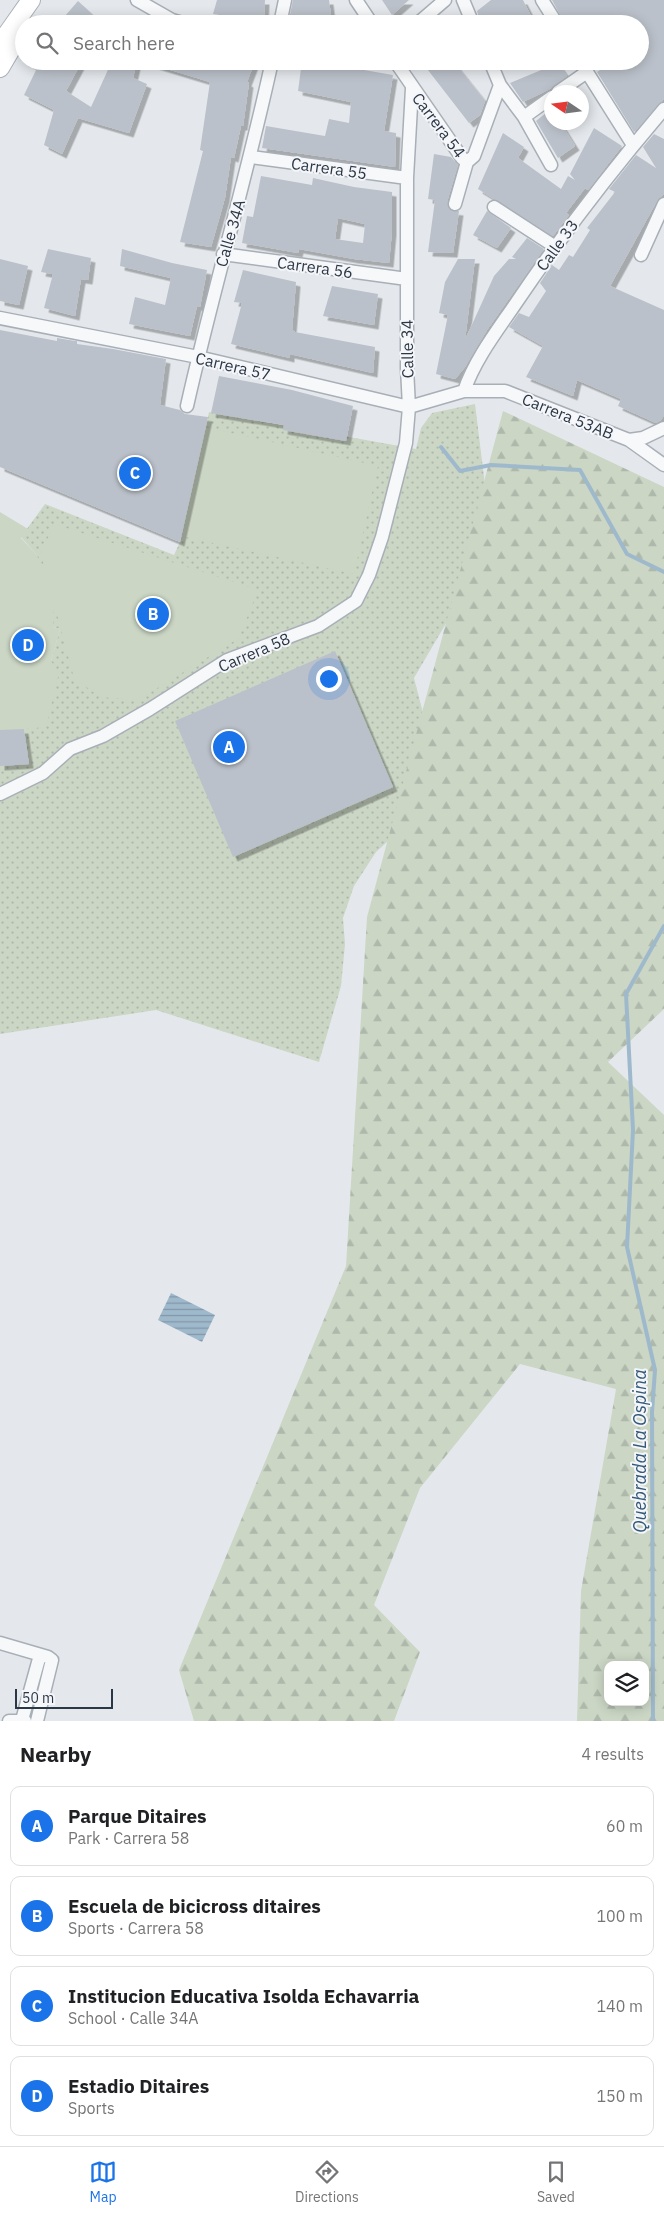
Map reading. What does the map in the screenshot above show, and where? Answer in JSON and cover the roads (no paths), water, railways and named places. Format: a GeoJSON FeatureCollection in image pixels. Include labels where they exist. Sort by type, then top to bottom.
{"type":"FeatureCollection","features":[{"type":"Feature","properties":{"kind":"main road"},"geometry":{"type":"LineString","coordinates":[[20,15],[31,0]]}},
{"type":"Feature","properties":{"kind":"main road"},"geometry":{"type":"LineString","coordinates":[[34,15],[45,0]]}},
{"type":"Feature","properties":{"kind":"main road"},"geometry":{"type":"LineString","coordinates":[[0,44],[15,23]]}},
{"type":"Feature","properties":{"kind":"main road"},"geometry":{"type":"LineString","coordinates":[[0,68],[15,43]]}},
{"type":"Feature","properties":{"kind":"street"},"geometry":{"type":"LineString","coordinates":[[137,0],[163,15]]}},
{"type":"Feature","properties":{"kind":"street"},"geometry":{"type":"LineString","coordinates":[[282,15],[285,0]]}},
{"type":"Feature","properties":{"kind":"street"},"geometry":{"type":"LineString","coordinates":[[356,0],[366,15]]}},
{"type":"Feature","properties":{"kind":"street"},"geometry":{"type":"LineString","coordinates":[[428,15],[445,0]]}},
{"type":"Feature","properties":{"kind":"street"},"geometry":{"type":"LineString","coordinates":[[463,0],[470,15]]}},
{"type":"Feature","properties":{"kind":"street"},"geometry":{"type":"LineString","coordinates":[[542,0],[551,15]]}},
{"type":"Feature","properties":{"kind":"street","name":"Calle 34A"},"geometry":{"type":"LineString","coordinates":[[186,406],[223,254],[251,157],[270,70]]}},
{"type":"Feature","properties":{"kind":"street","name":"Carrera 54"},"geometry":{"type":"LineString","coordinates":[[401,70],[462,158],[467,162]]}},
{"type":"Feature","properties":{"kind":"street"},"geometry":{"type":"LineString","coordinates":[[494,70],[500,85],[524,117],[551,164]]}},
{"type":"Feature","properties":{"kind":"street"},"geometry":{"type":"LineString","coordinates":[[565,85],[581,70]]}},
{"type":"Feature","properties":{"kind":"street"},"geometry":{"type":"LineString","coordinates":[[586,70],[633,145]]}},
{"type":"Feature","properties":{"kind":"street"},"geometry":{"type":"LineString","coordinates":[[455,204],[467,162],[474,156],[500,85]]}},
{"type":"Feature","properties":{"kind":"street","name":"Calle 34"},"geometry":{"type":"LineString","coordinates":[[356,602],[369,575],[382,537],[406,443],[409,407],[407,368],[407,178],[412,88]]}},
{"type":"Feature","properties":{"kind":"street"},"geometry":{"type":"LineString","coordinates":[[524,117],[544,103]]}},
{"type":"Feature","properties":{"kind":"street","name":"Calle 33"},"geometry":{"type":"LineString","coordinates":[[464,391],[471,373],[554,246],[633,145],[664,109]]}},
{"type":"Feature","properties":{"kind":"street","name":"Carrera 55"},"geometry":{"type":"LineString","coordinates":[[251,157],[407,178]]}},
{"type":"Feature","properties":{"kind":"street"},"geometry":{"type":"LineString","coordinates":[[641,255],[664,204]]}},
{"type":"Feature","properties":{"kind":"street"},"geometry":{"type":"LineString","coordinates":[[494,207],[554,246]]}},
{"type":"Feature","properties":{"kind":"street","name":"Carrera 56"},"geometry":{"type":"LineString","coordinates":[[223,254],[407,279]]}},
{"type":"Feature","properties":{"kind":"street","name":"Carrera 57"},"geometry":{"type":"LineString","coordinates":[[0,318],[198,357],[409,407],[464,391]]}},
{"type":"Feature","properties":{"kind":"street"},"geometry":{"type":"LineString","coordinates":[[471,373],[492,390]]}},
{"type":"Feature","properties":{"kind":"street","name":"Carrera 53AB"},"geometry":{"type":"LineString","coordinates":[[464,391],[492,390],[522,396],[629,440],[664,465]]}},
{"type":"Feature","properties":{"kind":"street"},"geometry":{"type":"LineString","coordinates":[[629,440],[643,438],[664,428]]}},
{"type":"Feature","properties":{"kind":"street","name":"Carrera 58"},"geometry":{"type":"LineString","coordinates":[[0,794],[43,773],[70,750],[103,736],[150,709],[227,660],[318,626],[356,602]]}},
{"type":"Feature","properties":{"kind":"street"},"geometry":{"type":"LineString","coordinates":[[0,1643],[46,1658]]}},
{"type":"Feature","properties":{"kind":"street"},"geometry":{"type":"LineString","coordinates":[[9,1721],[23,1720],[46,1658]]}},
{"type":"Feature","properties":{"kind":"street"},"geometry":{"type":"LineString","coordinates":[[37,1721],[46,1658]]}},
{"type":"Feature","properties":{"kind":"water"},"geometry":{"type":"Polygon","coordinates":[[[171,1293],[215,1315],[202,1342],[158,1320],[171,1293]]]}},
{"type":"Feature","properties":{"kind":"waterway","name":"Quebrada La Ospina"},"geometry":{"type":"LineString","coordinates":[[441,447],[460,471],[491,465],[580,470],[627,554],[664,572]]}},
{"type":"Feature","properties":{"kind":"waterway","name":"Quebrada La Ospina"},"geometry":{"type":"LineString","coordinates":[[653,1721],[652,1412],[655,1370],[627,1247],[633,1130],[626,994],[664,926]]}},
{"type":"Feature","properties":{"kind":"place","name":"Institucion Educativa Isolda Echavarria"},"geometry":{"type":"Point","coordinates":[135,473]}},
{"type":"Feature","properties":{"kind":"place","name":"Escuela de bicicross ditaires"},"geometry":{"type":"Point","coordinates":[153,614]}},
{"type":"Feature","properties":{"kind":"place","name":"Estadio Ditaires"},"geometry":{"type":"Point","coordinates":[28,645]}},
{"type":"Feature","properties":{"kind":"place","name":"Parque Ditaires"},"geometry":{"type":"Point","coordinates":[229,747]}}]}
